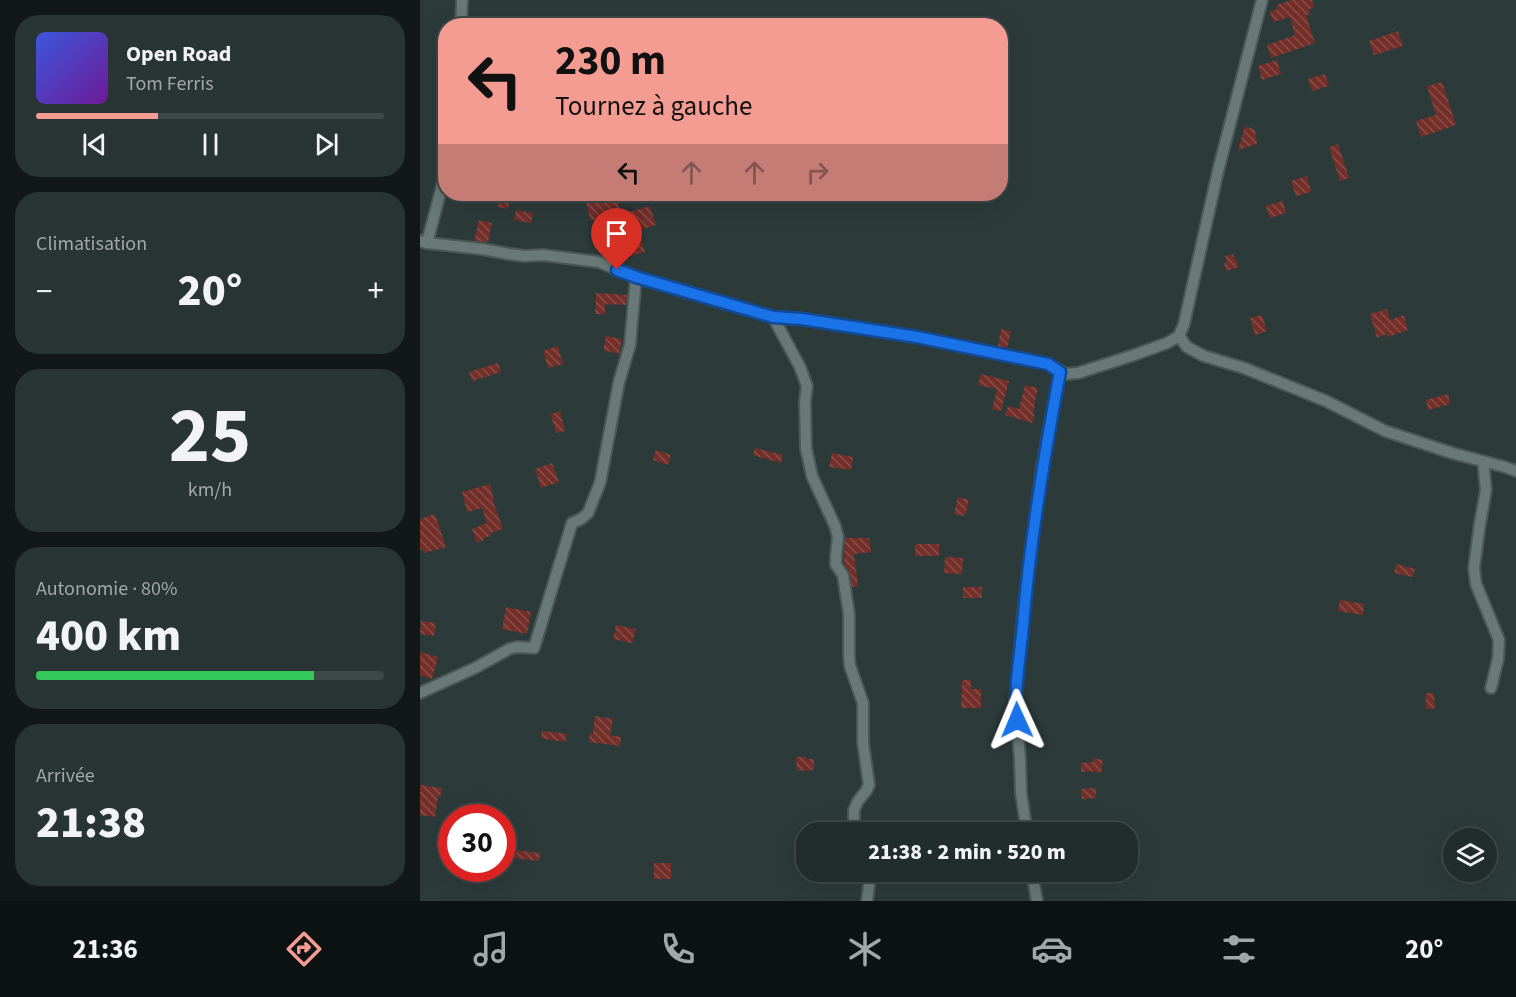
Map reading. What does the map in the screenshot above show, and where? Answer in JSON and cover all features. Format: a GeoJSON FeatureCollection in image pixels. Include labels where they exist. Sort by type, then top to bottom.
{"type":"FeatureCollection","features":[{"type":"Feature","properties":{"kind":"street"},"geometry":{"type":"LineString","coordinates":[[461,18],[462,0]]}},
{"type":"Feature","properties":{"kind":"street"},"geometry":{"type":"LineString","coordinates":[[438,196],[423,242],[525,256],[543,255],[599,262],[636,277],[773,317],[802,319],[917,337],[1048,364],[1066,374],[1078,373],[1167,343],[1179,336],[1184,324],[1218,171],[1262,0]]}},
{"type":"Feature","properties":{"kind":"street"},"geometry":{"type":"LineString","coordinates":[[420,693],[509,650],[517,647],[534,648],[572,523],[588,513],[600,483],[619,382],[630,345],[636,277]]}},
{"type":"Feature","properties":{"kind":"street"},"geometry":{"type":"LineString","coordinates":[[773,317],[800,367],[807,386],[806,448],[812,476],[838,537],[836,565],[843,575],[849,614],[850,666],[863,703],[863,743],[869,785],[854,810],[854,822]]}},
{"type":"Feature","properties":{"kind":"street"},"geometry":{"type":"LineString","coordinates":[[1179,336],[1187,347],[1204,356],[1244,368],[1326,401],[1385,431],[1452,453],[1510,465],[1516,471]]}},
{"type":"Feature","properties":{"kind":"street"},"geometry":{"type":"LineString","coordinates":[[1026,822],[1021,792],[1015,701],[1025,596],[1042,467],[1060,372]]}},
{"type":"Feature","properties":{"kind":"street"},"geometry":{"type":"LineString","coordinates":[[1483,461],[1486,490],[1474,567],[1476,584],[1499,640],[1498,659],[1491,688]]}},
{"type":"Feature","properties":{"kind":"street"},"geometry":{"type":"LineString","coordinates":[[867,901],[869,882]]}},
{"type":"Feature","properties":{"kind":"street"},"geometry":{"type":"LineString","coordinates":[[1033,882],[1036,901]]}},
{"type":"Feature","properties":{"kind":"building"},"geometry":{"type":"Polygon","coordinates":[[[1292,0],[1312,0],[1314,8],[1309,9],[1311,14],[1306,15],[1315,43],[1271,58],[1267,45],[1295,35],[1290,17],[1273,22],[1270,11],[1278,9],[1276,5],[1292,0]]]}},
{"type":"Feature","properties":{"kind":"building"},"geometry":{"type":"Polygon","coordinates":[[[1398,31],[1403,46],[1374,55],[1369,41],[1398,31]]]}},
{"type":"Feature","properties":{"kind":"building"},"geometry":{"type":"Polygon","coordinates":[[[1277,60],[1281,74],[1262,80],[1258,66],[1277,60]]]}},
{"type":"Feature","properties":{"kind":"building"},"geometry":{"type":"Polygon","coordinates":[[[1325,74],[1329,86],[1312,91],[1308,79],[1325,74]]]}},
{"type":"Feature","properties":{"kind":"building"},"geometry":{"type":"Polygon","coordinates":[[[1442,82],[1456,125],[1421,137],[1416,121],[1436,115],[1427,86],[1442,82]]]}},
{"type":"Feature","properties":{"kind":"building"},"geometry":{"type":"Polygon","coordinates":[[[1245,126],[1255,130],[1257,144],[1238,150],[1245,126]]]}},
{"type":"Feature","properties":{"kind":"building"},"geometry":{"type":"Polygon","coordinates":[[[1338,144],[1349,178],[1340,181],[1329,147],[1338,144]]]}},
{"type":"Feature","properties":{"kind":"building"},"geometry":{"type":"Polygon","coordinates":[[[1307,176],[1311,192],[1296,196],[1291,181],[1307,176]]]}},
{"type":"Feature","properties":{"kind":"building"},"geometry":{"type":"Polygon","coordinates":[[[499,201],[509,201],[508,209],[498,207],[499,201]]]}},
{"type":"Feature","properties":{"kind":"building"},"geometry":{"type":"Polygon","coordinates":[[[618,201],[621,212],[591,221],[586,203],[618,201]]]}},
{"type":"Feature","properties":{"kind":"building"},"geometry":{"type":"Polygon","coordinates":[[[1283,201],[1286,213],[1270,218],[1266,206],[1283,201]]]}},
{"type":"Feature","properties":{"kind":"building"},"geometry":{"type":"Polygon","coordinates":[[[650,206],[656,225],[639,230],[645,252],[631,256],[622,214],[650,206]]]}},
{"type":"Feature","properties":{"kind":"building"},"geometry":{"type":"Polygon","coordinates":[[[516,210],[533,213],[531,223],[514,220],[516,210]]]}},
{"type":"Feature","properties":{"kind":"building"},"geometry":{"type":"Polygon","coordinates":[[[479,220],[492,223],[488,242],[474,241],[479,220]]]}},
{"type":"Feature","properties":{"kind":"building"},"geometry":{"type":"Polygon","coordinates":[[[1233,254],[1239,267],[1226,271],[1225,256],[1233,254]]]}},
{"type":"Feature","properties":{"kind":"building"},"geometry":{"type":"Polygon","coordinates":[[[596,293],[627,295],[626,305],[605,304],[605,314],[595,314],[596,293]]]}},
{"type":"Feature","properties":{"kind":"building"},"geometry":{"type":"Polygon","coordinates":[[[1387,309],[1390,320],[1404,315],[1408,330],[1377,338],[1370,314],[1387,309]]]}},
{"type":"Feature","properties":{"kind":"building"},"geometry":{"type":"Polygon","coordinates":[[[1262,315],[1267,331],[1255,335],[1250,318],[1262,315]]]}},
{"type":"Feature","properties":{"kind":"building"},"geometry":{"type":"Polygon","coordinates":[[[1001,329],[1011,331],[1007,348],[998,346],[1001,329]]]}},
{"type":"Feature","properties":{"kind":"building"},"geometry":{"type":"Polygon","coordinates":[[[606,336],[622,339],[619,354],[603,350],[606,336]]]}},
{"type":"Feature","properties":{"kind":"building"},"geometry":{"type":"Polygon","coordinates":[[[558,346],[563,364],[548,368],[543,351],[558,346]]]}},
{"type":"Feature","properties":{"kind":"building"},"geometry":{"type":"Polygon","coordinates":[[[498,363],[501,372],[472,381],[469,372],[498,363]]]}},
{"type":"Feature","properties":{"kind":"building"},"geometry":{"type":"Polygon","coordinates":[[[981,374],[1009,381],[1001,411],[992,409],[997,389],[978,385],[981,374]]]}},
{"type":"Feature","properties":{"kind":"building"},"geometry":{"type":"Polygon","coordinates":[[[1025,385],[1038,388],[1032,423],[1005,415],[1008,406],[1019,409],[1025,385]]]}},
{"type":"Feature","properties":{"kind":"building"},"geometry":{"type":"Polygon","coordinates":[[[1448,394],[1450,404],[1428,410],[1426,400],[1448,394]]]}},
{"type":"Feature","properties":{"kind":"building"},"geometry":{"type":"Polygon","coordinates":[[[560,411],[565,431],[556,433],[551,414],[560,411]]]}},
{"type":"Feature","properties":{"kind":"building"},"geometry":{"type":"Polygon","coordinates":[[[755,448],[783,455],[781,463],[753,455],[755,448]]]}},
{"type":"Feature","properties":{"kind":"building"},"geometry":{"type":"Polygon","coordinates":[[[656,450],[671,455],[668,465],[653,460],[656,450]]]}},
{"type":"Feature","properties":{"kind":"building"},"geometry":{"type":"Polygon","coordinates":[[[832,453],[853,457],[851,470],[829,467],[832,453]]]}},
{"type":"Feature","properties":{"kind":"building"},"geometry":{"type":"Polygon","coordinates":[[[552,463],[559,482],[541,488],[535,469],[552,463]]]}},
{"type":"Feature","properties":{"kind":"building"},"geometry":{"type":"Polygon","coordinates":[[[490,484],[493,501],[503,529],[490,533],[491,536],[477,543],[472,529],[487,523],[482,508],[467,512],[462,492],[490,484]]]}},
{"type":"Feature","properties":{"kind":"building"},"geometry":{"type":"Polygon","coordinates":[[[958,497],[969,500],[965,516],[954,514],[958,497]]]}},
{"type":"Feature","properties":{"kind":"building"},"geometry":{"type":"Polygon","coordinates":[[[435,514],[446,547],[424,553],[423,549],[420,550],[420,519],[435,514]]]}},
{"type":"Feature","properties":{"kind":"building"},"geometry":{"type":"Polygon","coordinates":[[[845,538],[869,538],[871,552],[854,554],[858,586],[852,587],[850,573],[844,564],[845,538]]]}},
{"type":"Feature","properties":{"kind":"building"},"geometry":{"type":"Polygon","coordinates":[[[915,544],[939,544],[939,556],[915,556],[915,544]]]}},
{"type":"Feature","properties":{"kind":"building"},"geometry":{"type":"Polygon","coordinates":[[[945,557],[963,558],[962,574],[944,573],[945,557]]]}},
{"type":"Feature","properties":{"kind":"building"},"geometry":{"type":"Polygon","coordinates":[[[1396,564],[1415,569],[1413,577],[1394,573],[1396,564]]]}},
{"type":"Feature","properties":{"kind":"building"},"geometry":{"type":"Polygon","coordinates":[[[963,587],[982,587],[982,598],[963,598],[963,587]]]}},
{"type":"Feature","properties":{"kind":"building"},"geometry":{"type":"Polygon","coordinates":[[[1340,600],[1364,604],[1363,615],[1338,611],[1340,600]]]}},
{"type":"Feature","properties":{"kind":"building"},"geometry":{"type":"Polygon","coordinates":[[[506,607],[531,612],[527,634],[502,629],[506,607]]]}},
{"type":"Feature","properties":{"kind":"building"},"geometry":{"type":"Polygon","coordinates":[[[421,621],[436,623],[434,636],[420,634],[421,621]]]}},
{"type":"Feature","properties":{"kind":"building"},"geometry":{"type":"Polygon","coordinates":[[[616,625],[636,629],[632,643],[613,639],[616,625]]]}},
{"type":"Feature","properties":{"kind":"building"},"geometry":{"type":"Polygon","coordinates":[[[420,652],[438,657],[432,679],[420,675],[420,652]]]}},
{"type":"Feature","properties":{"kind":"building"},"geometry":{"type":"Polygon","coordinates":[[[962,680],[971,680],[971,689],[981,689],[981,708],[961,708],[962,680]]]}},
{"type":"Feature","properties":{"kind":"building"},"geometry":{"type":"Polygon","coordinates":[[[1425,693],[1434,693],[1435,708],[1426,709],[1425,693]]]}},
{"type":"Feature","properties":{"kind":"building"},"geometry":{"type":"Polygon","coordinates":[[[595,716],[613,719],[610,735],[621,737],[620,746],[589,742],[590,733],[593,733],[595,716]]]}},
{"type":"Feature","properties":{"kind":"building"},"geometry":{"type":"Polygon","coordinates":[[[542,731],[567,734],[565,742],[541,738],[542,731]]]}},
{"type":"Feature","properties":{"kind":"building"},"geometry":{"type":"Polygon","coordinates":[[[796,757],[814,759],[814,770],[797,771],[796,757]]]}},
{"type":"Feature","properties":{"kind":"building"},"geometry":{"type":"Polygon","coordinates":[[[1093,758],[1103,760],[1101,773],[1081,772],[1081,763],[1093,762],[1093,758]]]}},
{"type":"Feature","properties":{"kind":"building"},"geometry":{"type":"Polygon","coordinates":[[[420,785],[442,788],[440,797],[438,796],[435,817],[420,815],[420,785]]]}},
{"type":"Feature","properties":{"kind":"building"},"geometry":{"type":"Polygon","coordinates":[[[1096,788],[1096,798],[1082,799],[1081,789],[1096,788]]]}},
{"type":"Feature","properties":{"kind":"building"},"geometry":{"type":"Polygon","coordinates":[[[516,850],[540,853],[539,861],[516,858],[516,850]]]}},
{"type":"Feature","properties":{"kind":"building"},"geometry":{"type":"Polygon","coordinates":[[[654,863],[671,863],[671,879],[654,879],[654,863]]]}},
{"type":"Feature","properties":{"kind":"route"},"geometry":{"type":"LineString","coordinates":[[617,270],[773,317],[802,319],[917,337],[1048,364],[1060,372],[1042,467],[1025,596],[1015,701],[1017,720]]}}]}
